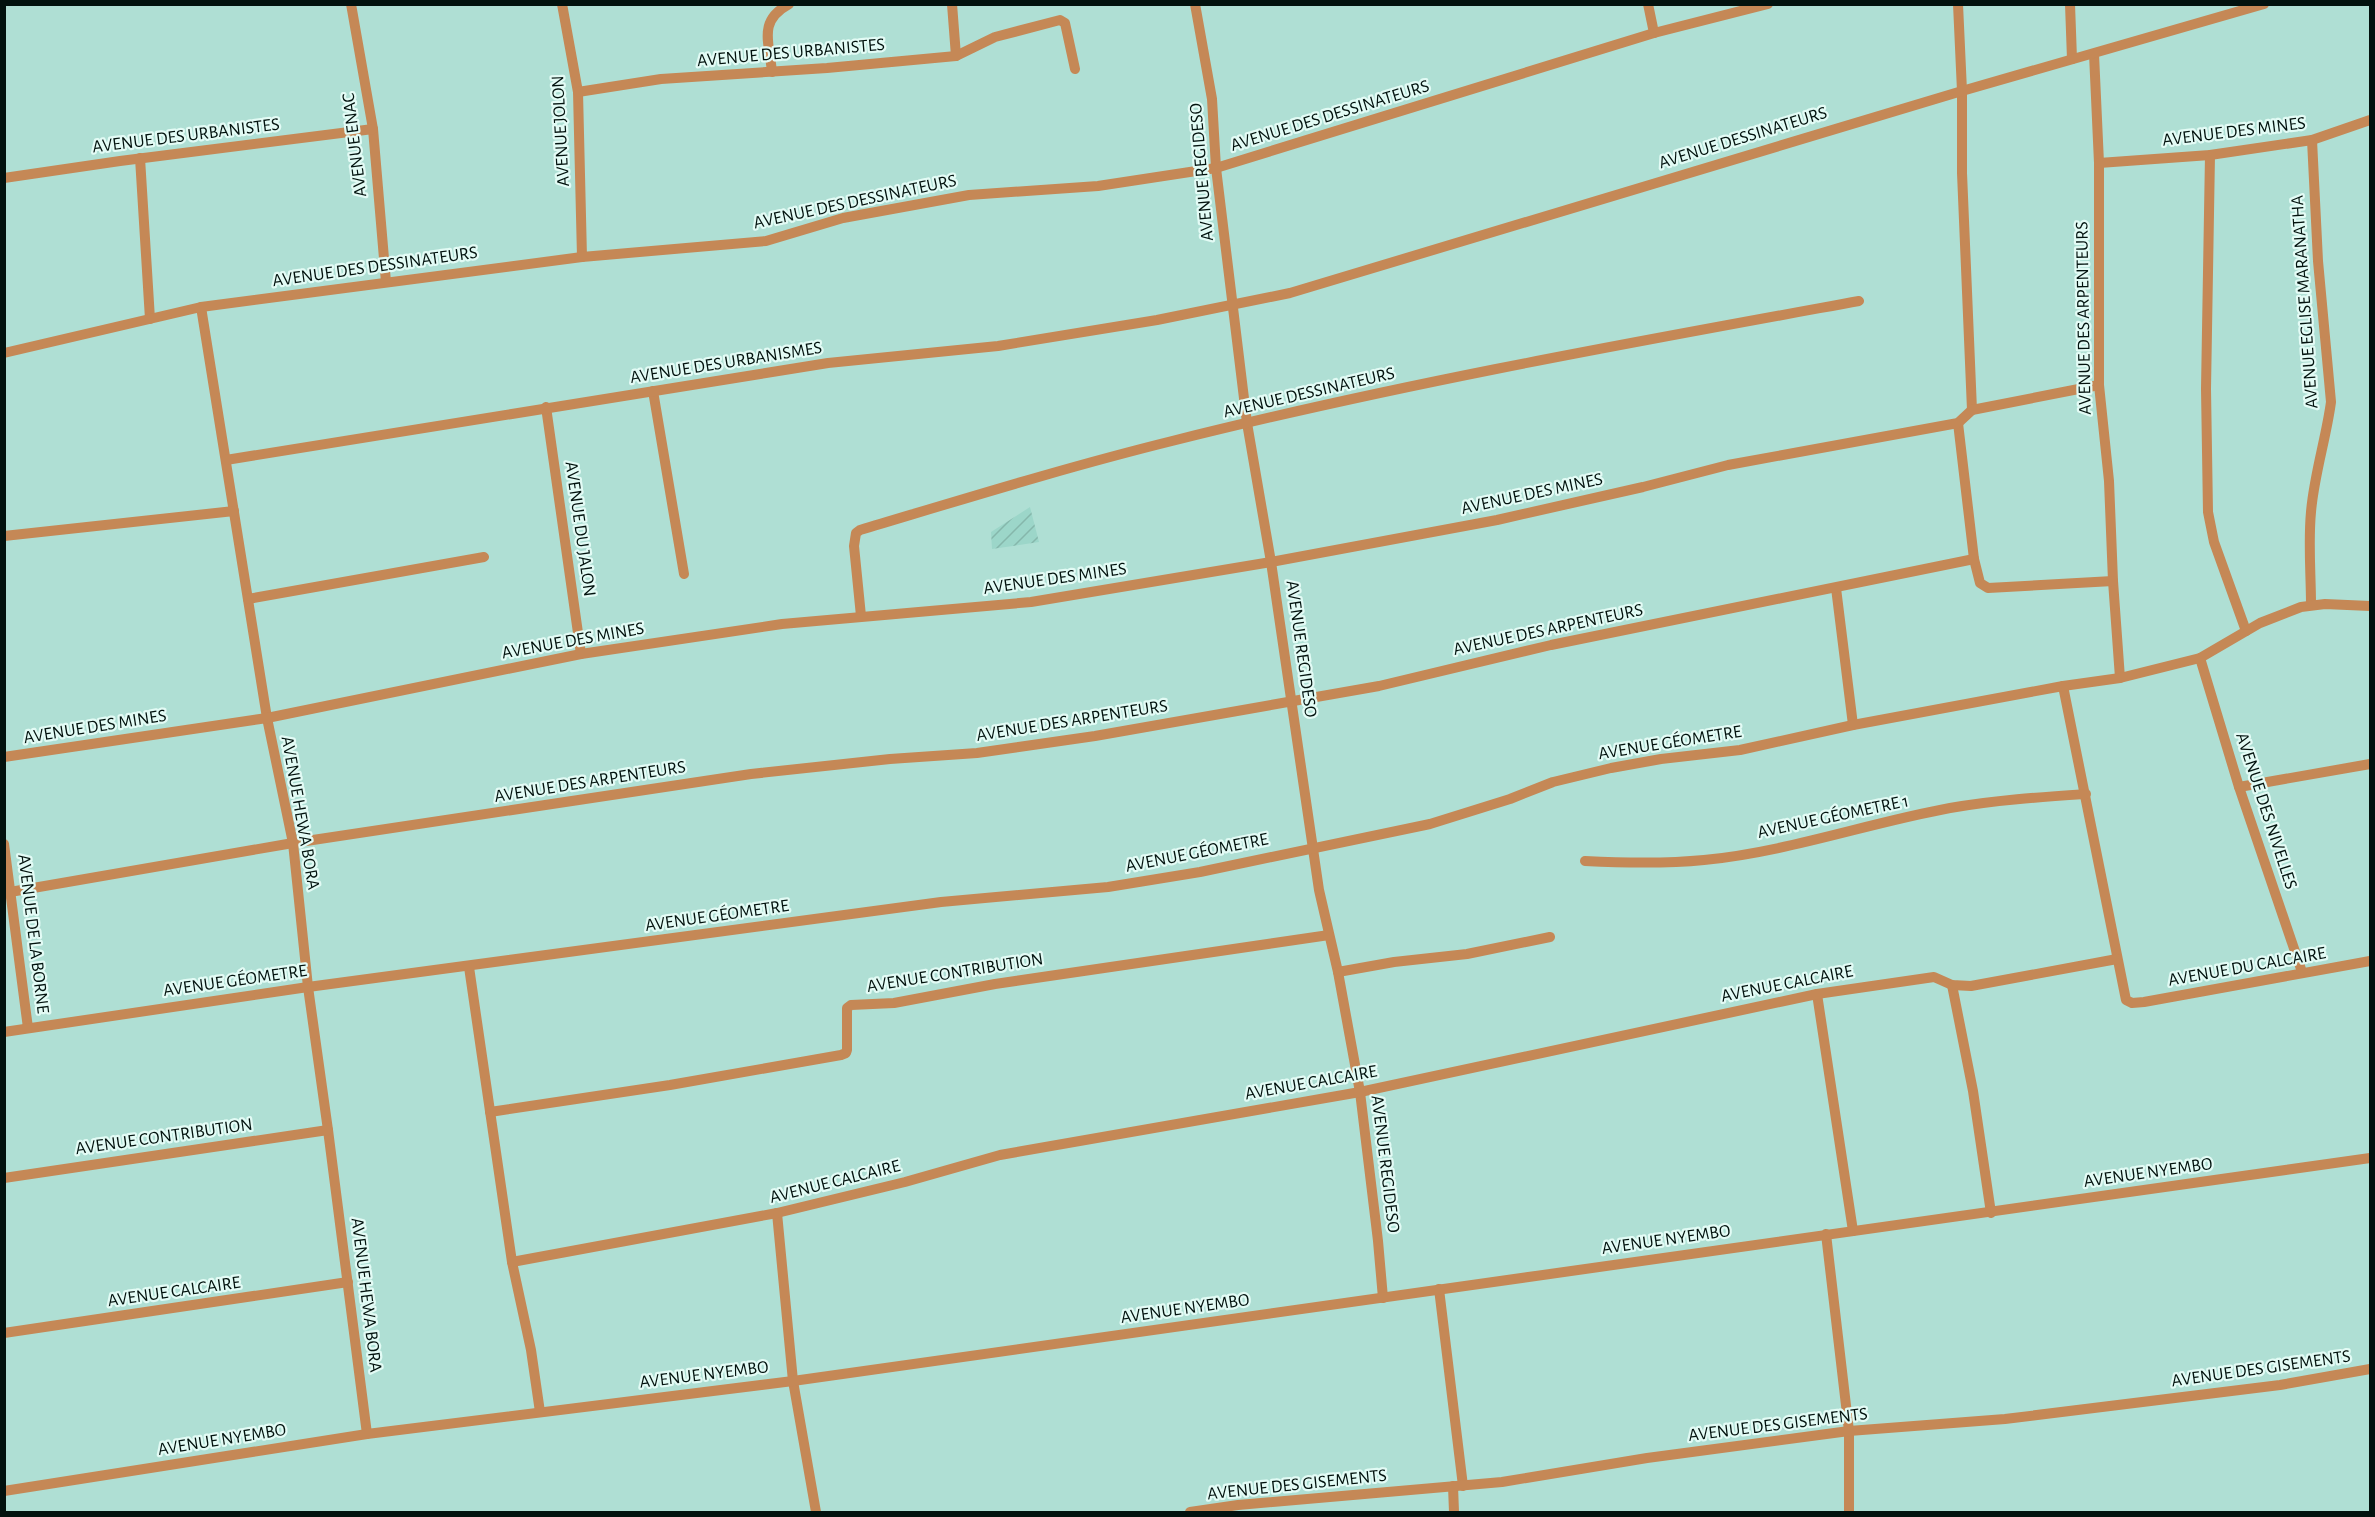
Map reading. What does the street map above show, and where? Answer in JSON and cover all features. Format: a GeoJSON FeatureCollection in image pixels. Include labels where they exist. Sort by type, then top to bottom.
{"type":"FeatureCollection","features":[{"type":"Feature","properties":{"kind":"street","name":"AVENUE ENAC"},"geometry":{"type":"LineString","coordinates":[[351,4],[373,129],[386,282]]}},
{"type":"Feature","properties":{"kind":"street","name":"AVENUE JOLON"},"geometry":{"type":"LineString","coordinates":[[562,4],[578,92],[582,257]]}},
{"type":"Feature","properties":{"kind":"street"},"geometry":{"type":"LineString","coordinates":[[772,72],[768,24],[777,11],[789,4]]}},
{"type":"Feature","properties":{"kind":"street"},"geometry":{"type":"LineString","coordinates":[[952,4],[956,56]]}},
{"type":"Feature","properties":{"kind":"street","name":"AVENUE REGIDESO"},"geometry":{"type":"LineString","coordinates":[[1195,4],[1212,99],[1216,168],[1247,423],[1293,702],[1312,847],[1360,1092],[1383,1298]]}},
{"type":"Feature","properties":{"kind":"street"},"geometry":{"type":"LineString","coordinates":[[1648,4],[1654,33]]}},
{"type":"Feature","properties":{"kind":"street","name":"AVENUE DES DESSINATEURS"},"geometry":{"type":"LineString","coordinates":[[4,353],[201,307],[582,257],[766,241],[843,218],[969,195],[1098,186],[1216,168],[1654,33],[1768,4]]}},
{"type":"Feature","properties":{"kind":"street"},"geometry":{"type":"LineString","coordinates":[[1958,4],[1962,91],[1962,173],[1972,410]]}},
{"type":"Feature","properties":{"kind":"street"},"geometry":{"type":"LineString","coordinates":[[2070,4],[2072,59]]}},
{"type":"Feature","properties":{"kind":"street","name":"AVENUE DESSINATEURS"},"geometry":{"type":"LineString","coordinates":[[1233,305],[1301,290],[1962,91],[2264,4]]}},
{"type":"Feature","properties":{"kind":"street","name":"AVENUE DES URBANISTES"},"geometry":{"type":"LineString","coordinates":[[578,92],[652,80],[956,56],[995,38],[1060,20],[1065,23],[1075,69]]}},
{"type":"Feature","properties":{"kind":"street","name":"AVENUE DES ARPENTEURS"},"geometry":{"type":"LineString","coordinates":[[2094,54],[2099,163],[2099,385],[2109,481],[2112,581],[2120,678]]}},
{"type":"Feature","properties":{"kind":"street","name":"AVENUE DES MINES"},"geometry":{"type":"LineString","coordinates":[[2099,163],[2210,154],[2312,140],[2370,120]]}},
{"type":"Feature","properties":{"kind":"street","name":"AVENUE DES URBANISTES"},"geometry":{"type":"LineString","coordinates":[[4,178],[140,158],[373,129]]}},
{"type":"Feature","properties":{"kind":"street","name":"AVENUE EGLISE MARANATHA"},"geometry":{"type":"LineString","coordinates":[[2311,605],[2311,512],[2331,402],[2318,261],[2312,140]]}},
{"type":"Feature","properties":{"kind":"street"},"geometry":{"type":"LineString","coordinates":[[2210,154],[2206,389],[2208,512],[2214,542],[2246,631]]}},
{"type":"Feature","properties":{"kind":"street"},"geometry":{"type":"LineString","coordinates":[[140,158],[150,319]]}},
{"type":"Feature","properties":{"kind":"street","name":"AVENUE DESSINATEURS"},"geometry":{"type":"LineString","coordinates":[[861,616],[854,546],[856,533],[860,530],[1030,478],[1247,423],[1512,364],[1859,301]]}},
{"type":"Feature","properties":{"kind":"street","name":"AVENUE DES URBANISMES"},"geometry":{"type":"LineString","coordinates":[[226,460],[828,363],[998,346],[1233,305]]}},
{"type":"Feature","properties":{"kind":"street","name":"AVENUE HEWA BORA"},"geometry":{"type":"LineString","coordinates":[[201,307],[267,718],[293,843],[308,987],[367,1434]]}},
{"type":"Feature","properties":{"kind":"street"},"geometry":{"type":"LineString","coordinates":[[2099,385],[1972,410],[1958,423],[1974,559],[1980,583],[1988,588],[2112,581]]}},
{"type":"Feature","properties":{"kind":"street"},"geometry":{"type":"LineString","coordinates":[[653,391],[684,574]]}},
{"type":"Feature","properties":{"kind":"street","name":"AVENUE DU JALON"},"geometry":{"type":"LineString","coordinates":[[546,407],[581,654]]}},
{"type":"Feature","properties":{"kind":"street","name":"AVENUE DES MINES"},"geometry":{"type":"LineString","coordinates":[[4,757],[267,718],[581,654],[782,624],[1031,602],[1271,562],[1497,520],[1728,465],[1958,423]]}},
{"type":"Feature","properties":{"kind":"street"},"geometry":{"type":"LineString","coordinates":[[4,536],[234,511]]}},
{"type":"Feature","properties":{"kind":"street"},"geometry":{"type":"LineString","coordinates":[[248,599],[484,557]]}},
{"type":"Feature","properties":{"kind":"street","name":"AVENUE DES ARPENTEURS"},"geometry":{"type":"LineString","coordinates":[[10,892],[293,843],[751,774],[890,759],[977,753],[1293,702],[1379,686],[1551,645],[1974,559]]}},
{"type":"Feature","properties":{"kind":"street"},"geometry":{"type":"LineString","coordinates":[[1836,588],[1853,725]]}},
{"type":"Feature","properties":{"kind":"street","name":"AVENUE GÉOMETRE"},"geometry":{"type":"LineString","coordinates":[[4,1032],[308,987],[940,902],[1108,887],[1200,872],[1450,819],[1582,774],[1661,759],[1740,750],[1853,725],[2063,686],[2120,678],[2200,658],[2274,616],[2311,605],[2370,606]]}},
{"type":"Feature","properties":{"kind":"street","name":"AVENUE DES NIVELLES"},"geometry":{"type":"LineString","coordinates":[[2200,658],[2239,787],[2302,972]]}},
{"type":"Feature","properties":{"kind":"street"},"geometry":{"type":"LineString","coordinates":[[2063,686],[2117,958]]}},
{"type":"Feature","properties":{"kind":"street"},"geometry":{"type":"LineString","coordinates":[[2239,787],[2370,764]]}},
{"type":"Feature","properties":{"kind":"street","name":"AVENUE GÉOMETRE 1"},"geometry":{"type":"LineString","coordinates":[[1585,861],[1632,864],[1704,860],[1756,851],[1949,808],[2008,800],[2086,794]]}},
{"type":"Feature","properties":{"kind":"street","name":"AVENUE DE LA BORNE"},"geometry":{"type":"LineString","coordinates":[[4,844],[28,1028]]}},
{"type":"Feature","properties":{"kind":"street","name":"AVENUE CONTRIBUTION"},"geometry":{"type":"LineString","coordinates":[[490,1112],[670,1085],[841,1055],[847,1050],[846,1015],[850,1005],[894,1003],[995,984],[1329,934]]}},
{"type":"Feature","properties":{"kind":"street"},"geometry":{"type":"LineString","coordinates":[[1338,972],[1394,962],[1467,954],[1550,937]]}},
{"type":"Feature","properties":{"kind":"street","name":"AVENUE DU CALCAIRE"},"geometry":{"type":"LineString","coordinates":[[2117,958],[2125,997],[2129,1002],[2144,1002],[2302,972],[2370,962]]}},
{"type":"Feature","properties":{"kind":"street","name":"AVENUE CALCAIRE"},"geometry":{"type":"LineString","coordinates":[[512,1262],[777,1214],[1000,1155],[1360,1092],[1817,994],[1934,977],[1952,986],[1971,986],[2117,958]]}},
{"type":"Feature","properties":{"kind":"street"},"geometry":{"type":"LineString","coordinates":[[469,967],[512,1262],[531,1350],[540,1412]]}},
{"type":"Feature","properties":{"kind":"street"},"geometry":{"type":"LineString","coordinates":[[1952,986],[1972,1091],[1991,1213]]}},
{"type":"Feature","properties":{"kind":"street"},"geometry":{"type":"LineString","coordinates":[[1817,994],[1853,1231]]}},
{"type":"Feature","properties":{"kind":"street","name":"AVENUE CONTRIBUTION"},"geometry":{"type":"LineString","coordinates":[[4,1178],[328,1130]]}},
{"type":"Feature","properties":{"kind":"street","name":"AVENUE NYEMBO"},"geometry":{"type":"LineString","coordinates":[[4,1491],[367,1434],[793,1381],[2370,1158]]}},
{"type":"Feature","properties":{"kind":"street"},"geometry":{"type":"LineString","coordinates":[[777,1214],[793,1381],[816,1512]]}},
{"type":"Feature","properties":{"kind":"street"},"geometry":{"type":"LineString","coordinates":[[1826,1234],[1849,1431],[1849,1512]]}},
{"type":"Feature","properties":{"kind":"street","name":"AVENUE CALCAIRE"},"geometry":{"type":"LineString","coordinates":[[4,1333],[348,1282]]}},
{"type":"Feature","properties":{"kind":"street"},"geometry":{"type":"LineString","coordinates":[[1439,1288],[1458,1486],[1454,1512]]}},
{"type":"Feature","properties":{"kind":"street","name":"AVENUE DES GISEMENTS"},"geometry":{"type":"LineString","coordinates":[[1190,1512],[1502,1482],[1647,1458],[1849,1431],[2016,1418],[2280,1385],[2370,1369]]}},
{"type":"Feature","properties":{"kind":"shaded area"},"geometry":{"type":"Polygon","coordinates":[[[1030,507],[1039,542],[992,549],[991,532],[1030,507]]]}}]}
